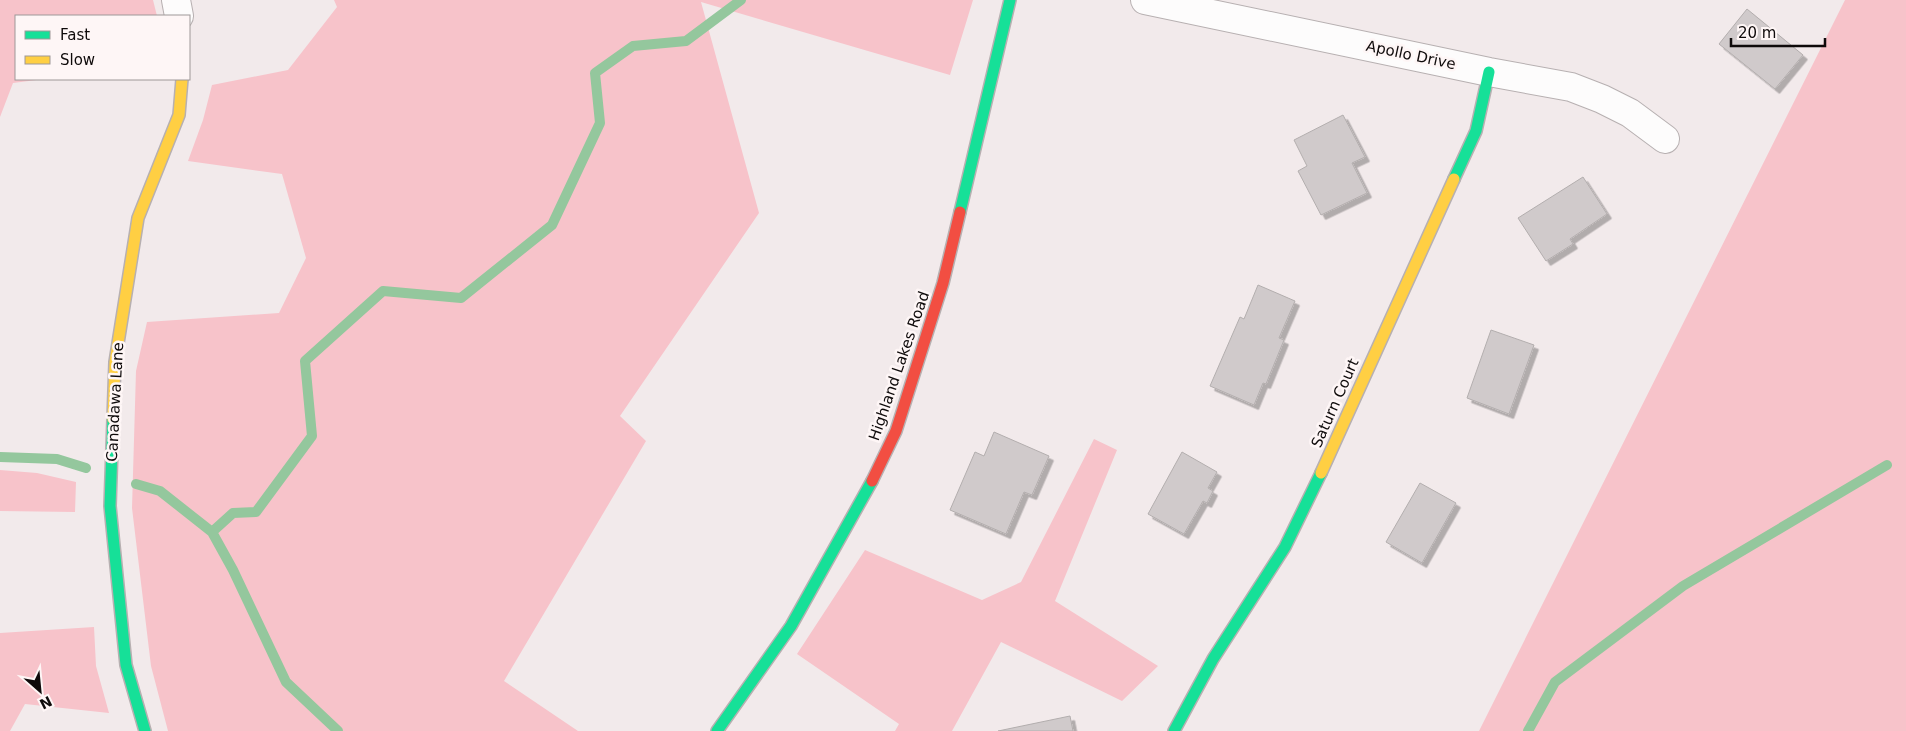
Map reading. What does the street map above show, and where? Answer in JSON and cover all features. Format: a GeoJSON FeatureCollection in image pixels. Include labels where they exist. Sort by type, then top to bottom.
{"type":"FeatureCollection","features":[{"type":"Feature","properties":{"kind":"street"},"geometry":{"type":"LineString","coordinates":[[176,0],[179,15]]}},
{"type":"Feature","properties":{"kind":"street","name":"Highland Lakes Road"},"geometry":{"type":"LineString","coordinates":[[717,731],[791,626],[863,499],[896,431],[947,266],[1010,0]]}},
{"type":"Feature","properties":{"kind":"street","name":"Apollo Drive"},"geometry":{"type":"LineString","coordinates":[[1145,0],[1489,72],[1571,87],[1602,99],[1630,113],[1665,139]]}},
{"type":"Feature","properties":{"kind":"street","name":"Saturn Court"},"geometry":{"type":"LineString","coordinates":[[1174,731],[1213,659],[1285,547],[1310,497],[1403,287],[1476,131],[1489,72]]}},
{"type":"Feature","properties":{"kind":"street","name":"Canadawa Lane"},"geometry":{"type":"LineString","coordinates":[[145,731],[126,665],[110,506],[115,362],[138,218],[178,115],[182,80]]}},
{"type":"Feature","properties":{"kind":"shaded area"},"geometry":{"type":"Polygon","coordinates":[[[0,0],[153,0],[157,15],[15,15],[15,80],[36,80],[13,83],[0,117],[0,0]]]}},
{"type":"Feature","properties":{"kind":"shaded area"},"geometry":{"type":"Polygon","coordinates":[[[334,0],[973,0],[950,75],[701,2],[759,213],[620,416],[646,441],[504,681],[578,731],[168,731],[151,666],[132,508],[136,371],[147,322],[279,313],[306,258],[282,174],[188,161],[203,120],[212,85],[288,70],[337,7],[334,0]]]}},
{"type":"Feature","properties":{"kind":"shaded area"},"geometry":{"type":"Polygon","coordinates":[[[1845,0],[1906,0],[1906,731],[1479,731],[1845,0]]]}},
{"type":"Feature","properties":{"kind":"shaded area"},"geometry":{"type":"Polygon","coordinates":[[[1094,439],[1117,450],[1055,601],[1158,666],[1122,701],[1001,642],[952,731],[895,731],[899,724],[797,654],[865,550],[982,600],[1021,582],[1094,439]]]}},
{"type":"Feature","properties":{"kind":"shaded area"},"geometry":{"type":"Polygon","coordinates":[[[0,470],[37,473],[76,482],[75,512],[0,511],[0,470]]]}},
{"type":"Feature","properties":{"kind":"shaded area"},"geometry":{"type":"Polygon","coordinates":[[[94,627],[96,666],[109,713],[25,704],[10,731],[0,731],[0,633],[94,627]]]}},
{"type":"Feature","properties":{"kind":"building"},"geometry":{"type":"Polygon","coordinates":[[[1747,9],[1803,55],[1775,89],[1719,44],[1747,9]]]}},
{"type":"Feature","properties":{"kind":"building"},"geometry":{"type":"Polygon","coordinates":[[[1343,115],[1365,157],[1352,163],[1367,193],[1321,215],[1298,171],[1307,166],[1294,140],[1343,115]]]}},
{"type":"Feature","properties":{"kind":"building"},"geometry":{"type":"Polygon","coordinates":[[[1583,177],[1607,214],[1570,239],[1573,244],[1546,261],[1518,218],[1583,177]]]}},
{"type":"Feature","properties":{"kind":"building"},"geometry":{"type":"Polygon","coordinates":[[[1258,285],[1295,301],[1279,338],[1284,340],[1266,384],[1263,383],[1254,405],[1210,386],[1240,317],[1244,319],[1258,285]]]}},
{"type":"Feature","properties":{"kind":"building"},"geometry":{"type":"Polygon","coordinates":[[[1491,330],[1534,345],[1509,414],[1467,398],[1491,330]]]}},
{"type":"Feature","properties":{"kind":"building"},"geometry":{"type":"Polygon","coordinates":[[[994,432],[1049,456],[1032,495],[1024,492],[1006,534],[950,510],[975,452],[984,456],[994,432]]]}},
{"type":"Feature","properties":{"kind":"building"},"geometry":{"type":"Polygon","coordinates":[[[1182,452],[1217,472],[1208,488],[1213,491],[1207,503],[1203,501],[1184,534],[1148,514],[1182,452]]]}},
{"type":"Feature","properties":{"kind":"building"},"geometry":{"type":"Polygon","coordinates":[[[1420,483],[1456,503],[1422,563],[1386,542],[1420,483]]]}},
{"type":"Feature","properties":{"kind":"building"},"geometry":{"type":"Polygon","coordinates":[[[1070,716],[1073,731],[998,731],[1070,716]]]}},
{"type":"Feature","properties":{"kind":"waterway"},"geometry":{"type":"LineString","coordinates":[[212,532],[233,513],[256,512],[312,436],[305,361],[383,291],[461,298],[552,225],[600,123],[595,73],[633,46],[686,41],[741,0]]}},
{"type":"Feature","properties":{"kind":"waterway"},"geometry":{"type":"LineString","coordinates":[[0,457],[57,459],[86,468]]}},
{"type":"Feature","properties":{"kind":"waterway"},"geometry":{"type":"LineString","coordinates":[[1528,731],[1555,682],[1683,586],[1887,465]]}},
{"type":"Feature","properties":{"kind":"waterway"},"geometry":{"type":"LineString","coordinates":[[136,484],[160,491],[212,532],[233,570],[286,682],[338,731]]}},
{"type":"Feature","properties":{"kind":"traffic: fast"},"geometry":{"type":"LineString","coordinates":[[960,212],[1010,0]]}},
{"type":"Feature","properties":{"kind":"traffic: fast"},"geometry":{"type":"LineString","coordinates":[[1454,179],[1476,131],[1489,72]]}},
{"type":"Feature","properties":{"kind":"traffic: fast"},"geometry":{"type":"LineString","coordinates":[[113,419],[110,506],[126,665],[145,731]]}},
{"type":"Feature","properties":{"kind":"traffic: fast"},"geometry":{"type":"LineString","coordinates":[[1174,731],[1213,659],[1285,547],[1321,473]]}},
{"type":"Feature","properties":{"kind":"traffic: fast"},"geometry":{"type":"LineString","coordinates":[[717,731],[791,626],[872,481]]}},
{"type":"Feature","properties":{"kind":"traffic: slow"},"geometry":{"type":"LineString","coordinates":[[113,419],[115,362],[138,218],[179,115],[182,80]]}},
{"type":"Feature","properties":{"kind":"traffic: slow"},"geometry":{"type":"LineString","coordinates":[[1321,473],[1454,179]]}},
{"type":"Feature","properties":{"kind":"traffic: jam"},"geometry":{"type":"LineString","coordinates":[[872,481],[896,431],[943,283],[960,212]]}}]}
